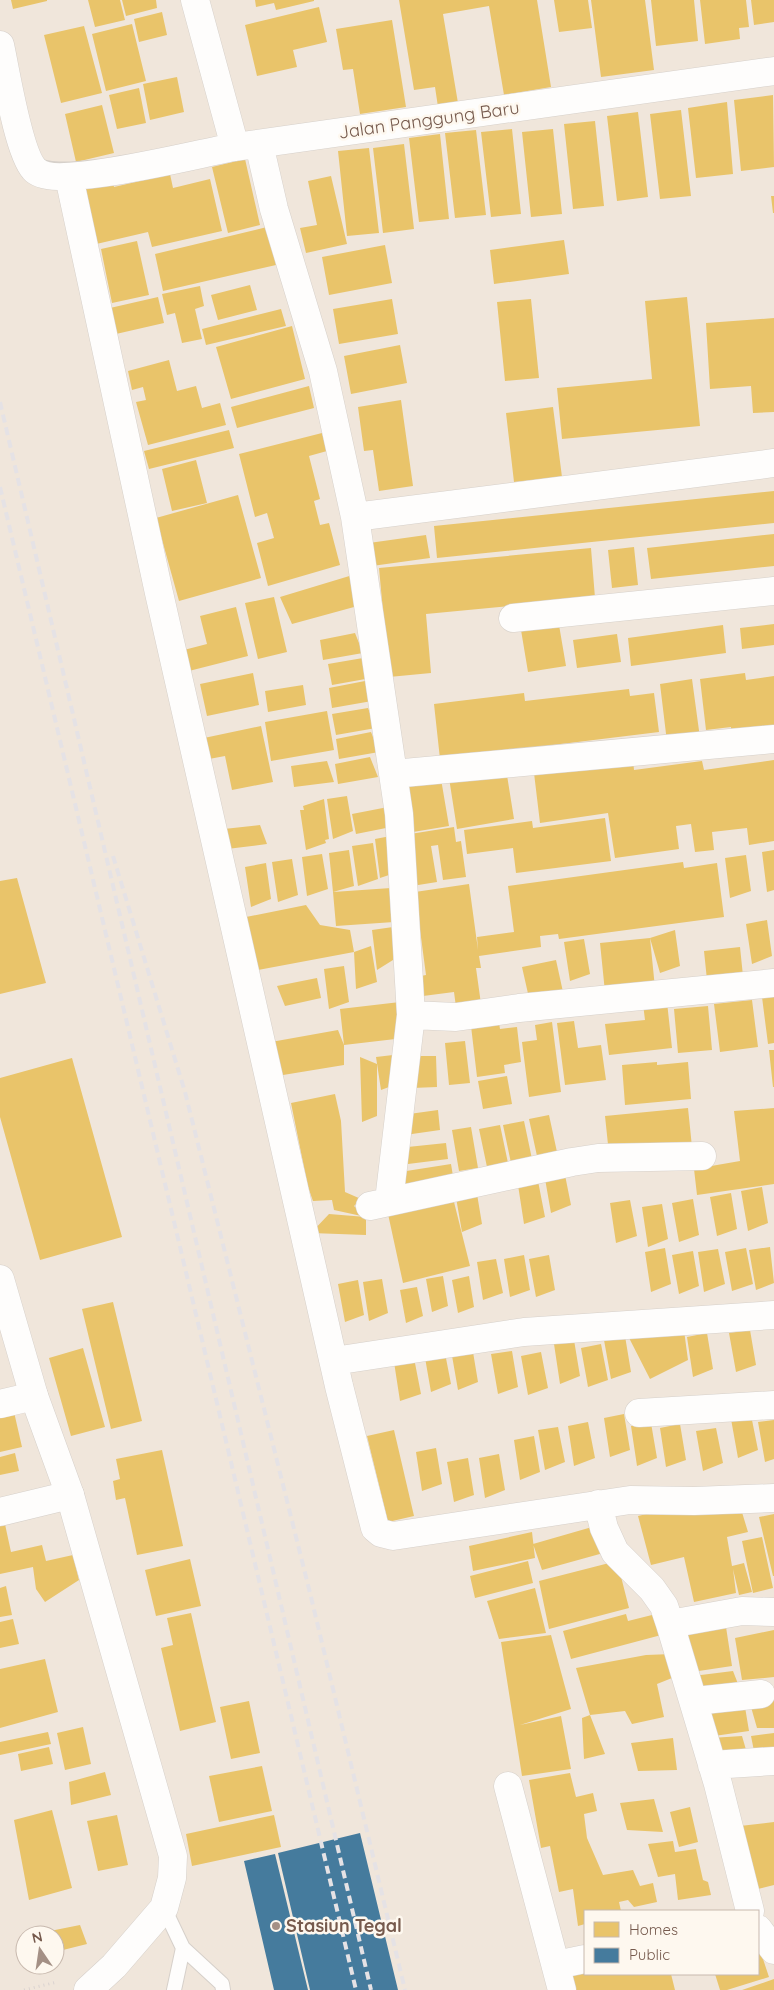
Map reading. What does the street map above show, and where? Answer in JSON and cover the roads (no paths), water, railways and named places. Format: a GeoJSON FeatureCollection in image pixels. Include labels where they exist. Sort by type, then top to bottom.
{"type":"FeatureCollection","features":[{"type":"Feature","properties":{"kind":"street"},"geometry":{"type":"LineString","coordinates":[[195,0],[247,146],[274,209],[323,371],[355,516],[399,814],[411,1015],[379,1204],[598,1158],[702,1156]]}},
{"type":"Feature","properties":{"kind":"street","name":"Jalan Panggung Baru"},"geometry":{"type":"LineString","coordinates":[[0,45],[24,152],[34,171],[46,176],[69,177],[153,165],[247,146],[774,71]]}},
{"type":"Feature","properties":{"kind":"street"},"geometry":{"type":"LineString","coordinates":[[69,177],[158,593],[365,1496],[377,1530],[393,1536],[598,1504],[648,1499],[694,1501],[774,1498]]}},
{"type":"Feature","properties":{"kind":"street"},"geometry":{"type":"LineString","coordinates":[[355,516],[774,463]]}},
{"type":"Feature","properties":{"kind":"street"},"geometry":{"type":"LineString","coordinates":[[513,618],[774,591]]}},
{"type":"Feature","properties":{"kind":"street"},"geometry":{"type":"LineString","coordinates":[[393,774],[774,740]]}},
{"type":"Feature","properties":{"kind":"street"},"geometry":{"type":"LineString","coordinates":[[411,1015],[456,1017],[519,1008],[774,983]]}},
{"type":"Feature","properties":{"kind":"street"},"geometry":{"type":"LineString","coordinates":[[0,1279],[34,1396],[70,1495],[173,1856],[172,1878],[164,1908],[115,1978],[88,1990]]}},
{"type":"Feature","properties":{"kind":"street"},"geometry":{"type":"LineString","coordinates":[[334,1361],[524,1332],[774,1315]]}},
{"type":"Feature","properties":{"kind":"street"},"geometry":{"type":"LineString","coordinates":[[0,1404],[34,1396]]}},
{"type":"Feature","properties":{"kind":"street"},"geometry":{"type":"LineString","coordinates":[[639,1413],[774,1405]]}},
{"type":"Feature","properties":{"kind":"street"},"geometry":{"type":"LineString","coordinates":[[0,1512],[70,1495]]}},
{"type":"Feature","properties":{"kind":"street"},"geometry":{"type":"LineString","coordinates":[[598,1504],[604,1528],[615,1552],[652,1589],[664,1606],[694,1701],[750,1910]]}},
{"type":"Feature","properties":{"kind":"street"},"geometry":{"type":"LineString","coordinates":[[670,1624],[742,1611],[774,1612]]}},
{"type":"Feature","properties":{"kind":"street"},"geometry":{"type":"LineString","coordinates":[[694,1701],[761,1694]]}},
{"type":"Feature","properties":{"kind":"street"},"geometry":{"type":"LineString","coordinates":[[712,1765],[774,1761]]}},
{"type":"Feature","properties":{"kind":"street"},"geometry":{"type":"LineString","coordinates":[[508,1786],[559,1978],[584,1960]]}},
{"type":"Feature","properties":{"kind":"street"},"geometry":{"type":"LineString","coordinates":[[759,1923],[774,1922]]}},
{"type":"Feature","properties":{"kind":"street"},"geometry":{"type":"LineString","coordinates":[[759,1930],[774,1950]]}},
{"type":"Feature","properties":{"kind":"lane"},"geometry":{"type":"LineString","coordinates":[[164,1908],[183,1948],[222,1984],[223,1990]]}},
{"type":"Feature","properties":{"kind":"lane"},"geometry":{"type":"LineString","coordinates":[[174,1990],[183,1948]]}},
{"type":"Feature","properties":{"kind":"railway"},"geometry":{"type":"LineString","coordinates":[[0,402],[371,1990]]}},
{"type":"Feature","properties":{"kind":"railway"},"geometry":{"type":"LineString","coordinates":[[0,487],[356,1990]]}},
{"type":"Feature","properties":{"kind":"railway"},"geometry":{"type":"LineString","coordinates":[[113,856],[185,1092],[311,1597],[405,1990]]}},
{"type":"Feature","properties":{"kind":"place","name":"Stasiun Tegal"},"geometry":{"type":"Point","coordinates":[276,1926]}}]}
